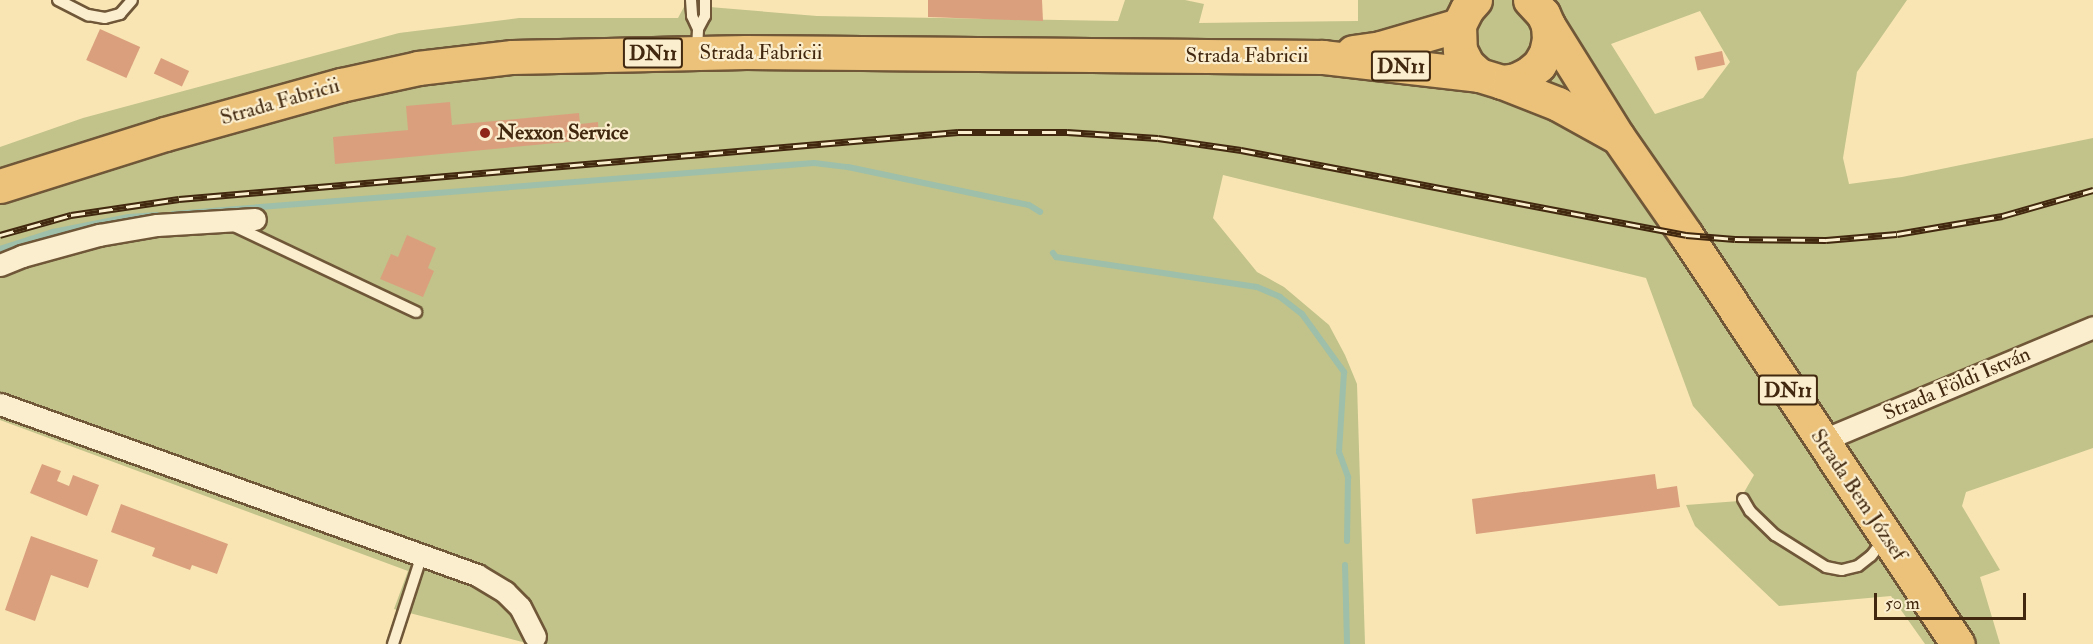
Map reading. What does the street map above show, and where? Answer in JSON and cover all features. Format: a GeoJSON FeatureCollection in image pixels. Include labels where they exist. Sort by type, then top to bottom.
{"type":"FeatureCollection","features":[{"type":"Feature","properties":{"kind":"highway","name":"Strada Fabricii"},"geometry":{"type":"LineString","coordinates":[[1323,57],[1380,48],[1467,12]]}},
{"type":"Feature","properties":{"kind":"highway","name":"DN11"},"geometry":{"type":"LineString","coordinates":[[1467,12],[1460,50],[1467,64],[1490,78],[1516,80],[1539,65],[1547,46],[1539,13]]}},
{"type":"Feature","properties":{"kind":"highway","name":"Strada Bem József"},"geometry":{"type":"LineString","coordinates":[[1539,13],[1618,137],[1686,235],[1958,644]]}},
{"type":"Feature","properties":{"kind":"highway","name":"Strada Fabricii"},"geometry":{"type":"LineString","coordinates":[[0,186],[165,134],[341,85],[418,68],[512,57],[697,41],[1323,57],[1490,78]]}},
{"type":"Feature","properties":{"kind":"highway","name":"Strada Bem József"},"geometry":{"type":"LineString","coordinates":[[1490,78],[1558,104],[1618,137]]}},
{"type":"Feature","properties":{"kind":"street"},"geometry":{"type":"LineString","coordinates":[[0,265],[22,256],[99,235],[156,225],[255,219]]}},
{"type":"Feature","properties":{"kind":"street","name":"Strada Földi István"},"geometry":{"type":"LineString","coordinates":[[1821,441],[2093,327]]}},
{"type":"Feature","properties":{"kind":"street"},"geometry":{"type":"LineString","coordinates":[[0,404],[477,575],[505,592],[520,607],[535,636]]}},
{"type":"Feature","properties":{"kind":"lane"},"geometry":{"type":"LineString","coordinates":[[58,0],[88,15],[105,18],[120,14],[132,0]]}},
{"type":"Feature","properties":{"kind":"lane"},"geometry":{"type":"LineString","coordinates":[[691,0],[697,41]]}},
{"type":"Feature","properties":{"kind":"lane"},"geometry":{"type":"LineString","coordinates":[[697,41],[705,16],[705,0]]}},
{"type":"Feature","properties":{"kind":"lane"},"geometry":{"type":"LineString","coordinates":[[222,220],[253,238],[416,312]]}},
{"type":"Feature","properties":{"kind":"lane"},"geometry":{"type":"LineString","coordinates":[[1743,499],[1750,511],[1775,535],[1826,567],[1842,570],[1858,566],[1871,556],[1886,537]]}},
{"type":"Feature","properties":{"kind":"lane"},"geometry":{"type":"LineString","coordinates":[[393,644],[422,555]]}},
{"type":"Feature","properties":{"kind":"green space"},"geometry":{"type":"Polygon","coordinates":[[[1125,0],[1185,0],[1204,4],[1199,23],[1358,21],[1358,0],[1907,0],[1857,72],[1843,158],[1849,184],[1902,177],[2093,138],[2093,448],[1966,492],[1962,506],[2000,570],[1980,577],[2000,644],[1925,644],[1891,596],[1779,606],[1695,526],[1686,505],[1739,501],[1754,475],[1693,406],[1646,278],[1223,175],[1213,218],[1257,272],[1284,287],[1329,325],[1357,384],[1365,644],[530,644],[394,609],[408,571],[0,420],[0,147],[83,118],[399,33],[519,18],[678,18],[685,5],[817,16],[1118,21],[1125,0]],[[1700,11],[1611,44],[1655,114],[1703,98],[1730,62],[1700,11]]]}},
{"type":"Feature","properties":{"kind":"building"},"geometry":{"type":"Polygon","coordinates":[[[928,0],[1042,0],[1043,21],[928,17],[928,0]]]}},
{"type":"Feature","properties":{"kind":"building"},"geometry":{"type":"Polygon","coordinates":[[[100,29],[140,47],[126,78],[86,60],[100,29]]]}},
{"type":"Feature","properties":{"kind":"building"},"geometry":{"type":"Polygon","coordinates":[[[1722,51],[1725,65],[1698,71],[1695,57],[1722,51]]]}},
{"type":"Feature","properties":{"kind":"building"},"geometry":{"type":"Polygon","coordinates":[[[161,58],[189,71],[182,87],[154,73],[161,58]]]}},
{"type":"Feature","properties":{"kind":"building","name":"Nexxon Service"},"geometry":{"type":"Polygon","coordinates":[[[450,102],[452,125],[579,113],[580,124],[598,122],[599,139],[335,164],[333,137],[408,130],[406,106],[450,102]]]}},
{"type":"Feature","properties":{"kind":"building"},"geometry":{"type":"Polygon","coordinates":[[[407,235],[436,248],[428,268],[434,271],[423,297],[380,279],[391,254],[398,257],[407,235]]]}},
{"type":"Feature","properties":{"kind":"building"},"geometry":{"type":"Polygon","coordinates":[[[42,464],[61,471],[57,481],[69,486],[73,475],[99,485],[87,516],[30,493],[42,464]]]}},
{"type":"Feature","properties":{"kind":"building"},"geometry":{"type":"Polygon","coordinates":[[[1655,474],[1657,489],[1677,486],[1680,507],[1476,534],[1472,499],[1655,474]]]}},
{"type":"Feature","properties":{"kind":"building"},"geometry":{"type":"Polygon","coordinates":[[[121,504],[228,544],[217,574],[192,565],[190,570],[152,556],[155,548],[111,532],[121,504]]]}},
{"type":"Feature","properties":{"kind":"building"},"geometry":{"type":"Polygon","coordinates":[[[31,536],[98,560],[88,588],[51,575],[35,621],[5,610],[31,536]]]}},
{"type":"Feature","properties":{"kind":"waterway"},"geometry":{"type":"LineString","coordinates":[[173,214],[814,163],[848,167],[1029,205],[1040,212]]}},
{"type":"Feature","properties":{"kind":"waterway"},"geometry":{"type":"LineString","coordinates":[[0,249],[53,232],[129,217],[157,215]]}},
{"type":"Feature","properties":{"kind":"waterway"},"geometry":{"type":"LineString","coordinates":[[1053,253],[1056,257],[1257,287],[1280,297],[1302,314],[1344,372],[1339,452],[1348,477],[1347,541]]}},
{"type":"Feature","properties":{"kind":"waterway"},"geometry":{"type":"LineString","coordinates":[[1345,565],[1347,644]]}},
{"type":"Feature","properties":{"kind":"railway"},"geometry":{"type":"LineString","coordinates":[[0,235],[71,215],[179,199],[958,132],[1067,132],[1158,138],[1241,150],[1686,235],[1735,239],[1826,240],[1897,234],[2002,216],[2093,190]]}},
{"type":"Feature","properties":{"kind":"place","name":"Nexxon Service"},"geometry":{"type":"Point","coordinates":[485,133]}}]}
